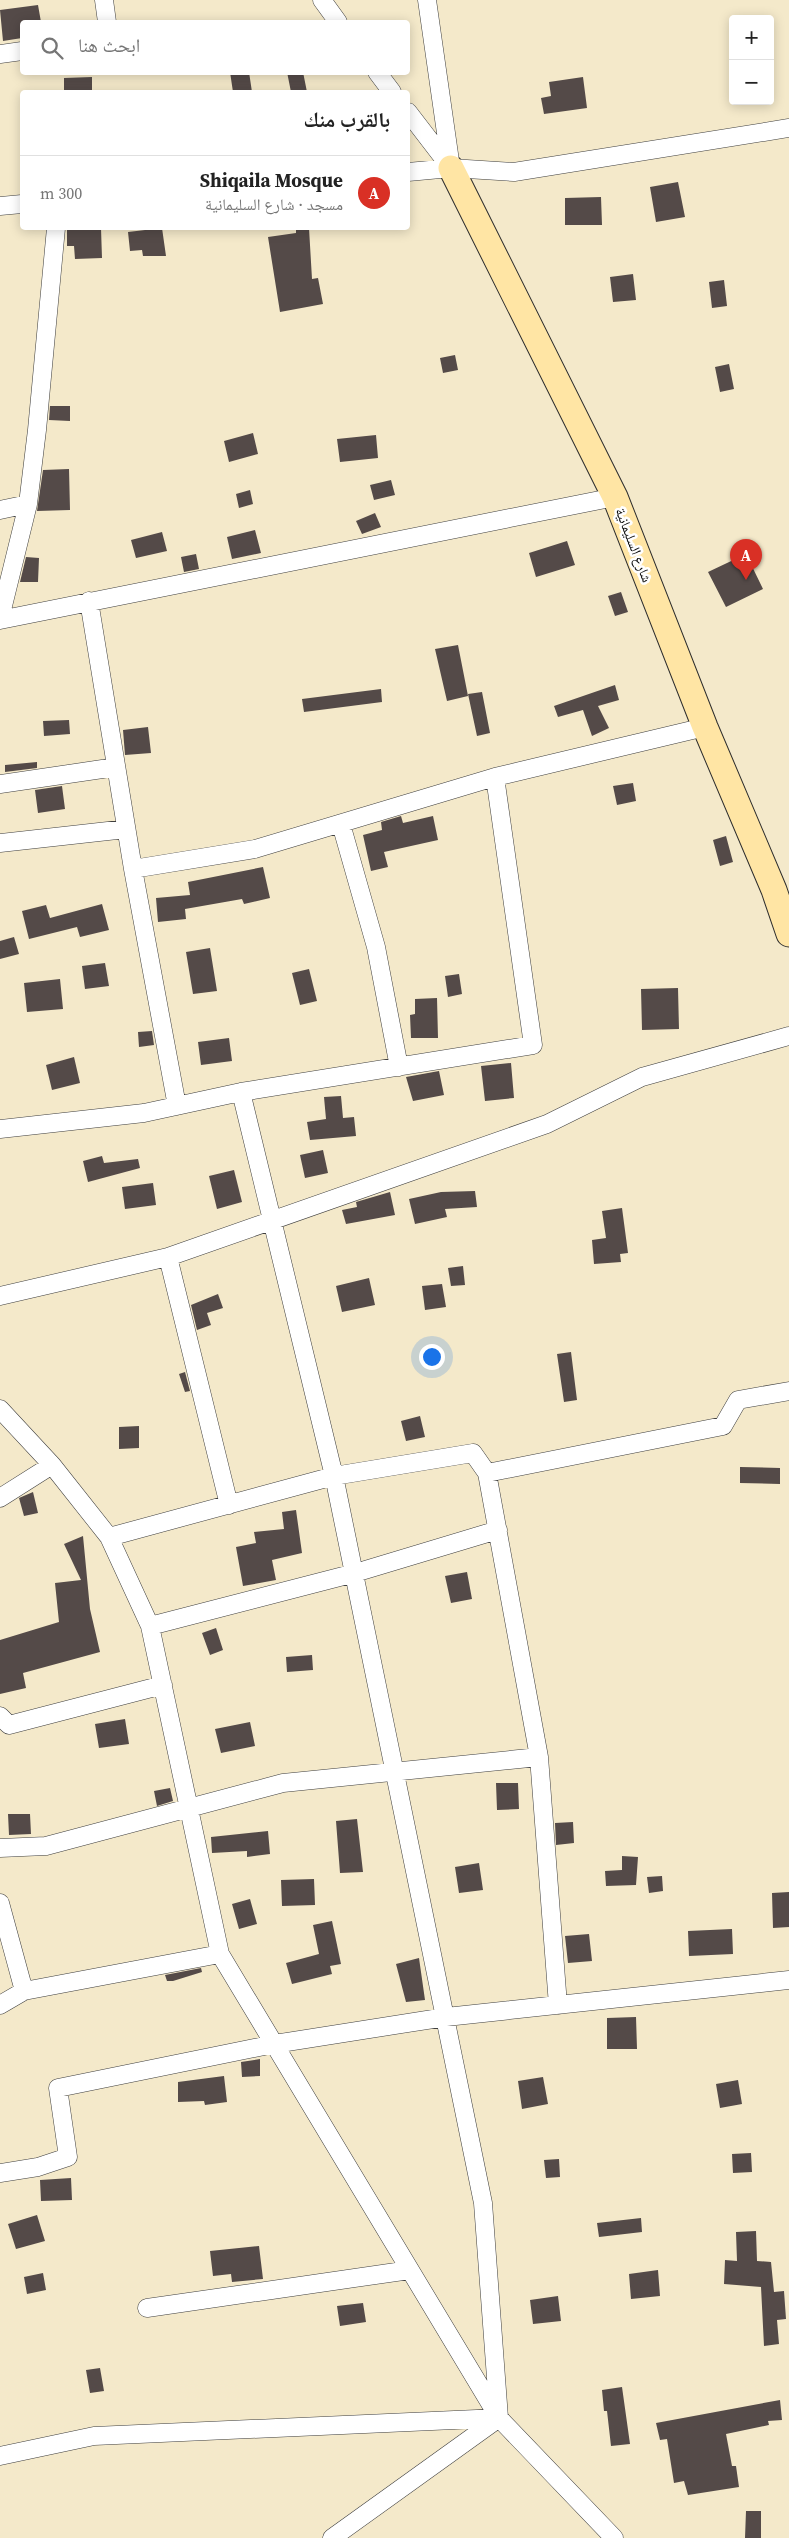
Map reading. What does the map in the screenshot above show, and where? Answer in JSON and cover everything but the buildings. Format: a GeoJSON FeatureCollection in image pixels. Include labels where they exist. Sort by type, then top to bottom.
{"type":"FeatureCollection","features":[{"type":"Feature","properties":{"kind":"street"},"geometry":{"type":"LineString","coordinates":[[104,0],[107,20]]}},
{"type":"Feature","properties":{"kind":"street"},"geometry":{"type":"LineString","coordinates":[[322,0],[337,20]]}},
{"type":"Feature","properties":{"kind":"street"},"geometry":{"type":"LineString","coordinates":[[427,0],[451,168]]}},
{"type":"Feature","properties":{"kind":"street"},"geometry":{"type":"LineString","coordinates":[[0,54],[20,52]]}},
{"type":"Feature","properties":{"kind":"street"},"geometry":{"type":"LineString","coordinates":[[379,75],[390,90]]}},
{"type":"Feature","properties":{"kind":"street"},"geometry":{"type":"LineString","coordinates":[[410,115],[451,168]]}},
{"type":"Feature","properties":{"kind":"street"},"geometry":{"type":"LineString","coordinates":[[410,172],[451,168],[514,172],[789,128]]}},
{"type":"Feature","properties":{"kind":"street","name":"شارع السليمانية"},"geometry":{"type":"LineString","coordinates":[[451,168],[615,497],[706,727],[774,890],[789,934]]}},
{"type":"Feature","properties":{"kind":"street"},"geometry":{"type":"LineString","coordinates":[[0,206],[20,204]]}},
{"type":"Feature","properties":{"kind":"street"},"geometry":{"type":"LineString","coordinates":[[56,230],[28,504],[0,619],[615,497]]}},
{"type":"Feature","properties":{"kind":"street"},"geometry":{"type":"LineString","coordinates":[[0,510],[28,504]]}},
{"type":"Feature","properties":{"kind":"street"},"geometry":{"type":"LineString","coordinates":[[89,601],[126,828],[177,1106]]}},
{"type":"Feature","properties":{"kind":"street"},"geometry":{"type":"LineString","coordinates":[[134,869],[255,849],[495,777],[706,727]]}},
{"type":"Feature","properties":{"kind":"street"},"geometry":{"type":"LineString","coordinates":[[0,784],[116,767]]}},
{"type":"Feature","properties":{"kind":"street"},"geometry":{"type":"LineString","coordinates":[[0,1129],[144,1113],[241,1092],[533,1045],[495,777]]}},
{"type":"Feature","properties":{"kind":"street"},"geometry":{"type":"LineString","coordinates":[[341,824],[376,947],[399,1067]]}},
{"type":"Feature","properties":{"kind":"street"},"geometry":{"type":"LineString","coordinates":[[0,843],[126,828]]}},
{"type":"Feature","properties":{"kind":"street"},"geometry":{"type":"LineString","coordinates":[[0,1296],[168,1256],[547,1124],[642,1076],[789,1036]]}},
{"type":"Feature","properties":{"kind":"street"},"geometry":{"type":"LineString","coordinates":[[241,1092],[334,1476],[483,2203],[499,2418]]}},
{"type":"Feature","properties":{"kind":"street"},"geometry":{"type":"LineString","coordinates":[[168,1256],[229,1504]]}},
{"type":"Feature","properties":{"kind":"street"},"geometry":{"type":"LineString","coordinates":[[487,1472],[724,1426],[738,1400],[789,1391]]}},
{"type":"Feature","properties":{"kind":"street"},"geometry":{"type":"LineString","coordinates":[[0,1409],[52,1465],[109,1538],[150,1626],[220,1954],[499,2418],[614,2538]]}},
{"type":"Feature","properties":{"kind":"street"},"geometry":{"type":"LineString","coordinates":[[109,1538],[334,1476],[473,1453],[487,1472],[539,1757],[558,2005]]}},
{"type":"Feature","properties":{"kind":"street"},"geometry":{"type":"LineString","coordinates":[[0,1498],[52,1465]]}},
{"type":"Feature","properties":{"kind":"street"},"geometry":{"type":"LineString","coordinates":[[150,1626],[355,1574],[498,1530]]}},
{"type":"Feature","properties":{"kind":"street"},"geometry":{"type":"LineString","coordinates":[[0,1716],[9,1725],[163,1685]]}},
{"type":"Feature","properties":{"kind":"street"},"geometry":{"type":"LineString","coordinates":[[0,1848],[46,1846],[283,1783],[539,1757]]}},
{"type":"Feature","properties":{"kind":"street"},"geometry":{"type":"LineString","coordinates":[[0,1903],[24,1991]]}},
{"type":"Feature","properties":{"kind":"street"},"geometry":{"type":"LineString","coordinates":[[0,2004],[24,1991],[220,1954]]}},
{"type":"Feature","properties":{"kind":"street"},"geometry":{"type":"LineString","coordinates":[[0,2173],[38,2166],[68,2157],[58,2088],[274,2044],[446,2017],[789,1980]]}},
{"type":"Feature","properties":{"kind":"street"},"geometry":{"type":"LineString","coordinates":[[147,2308],[410,2270]]}},
{"type":"Feature","properties":{"kind":"street"},"geometry":{"type":"LineString","coordinates":[[0,2456],[94,2436],[499,2418]]}},
{"type":"Feature","properties":{"kind":"street"},"geometry":{"type":"LineString","coordinates":[[332,2538],[499,2418]]}},
{"type":"Feature","properties":{"kind":"shaded area"},"geometry":{"type":"Polygon","coordinates":[[[0,0],[789,0],[789,2538],[0,2538],[0,0]]]}},
{"type":"Feature","properties":{"kind":"place","name":"Shiqaila Mosque"},"geometry":{"type":"Point","coordinates":[746,580]}}]}
